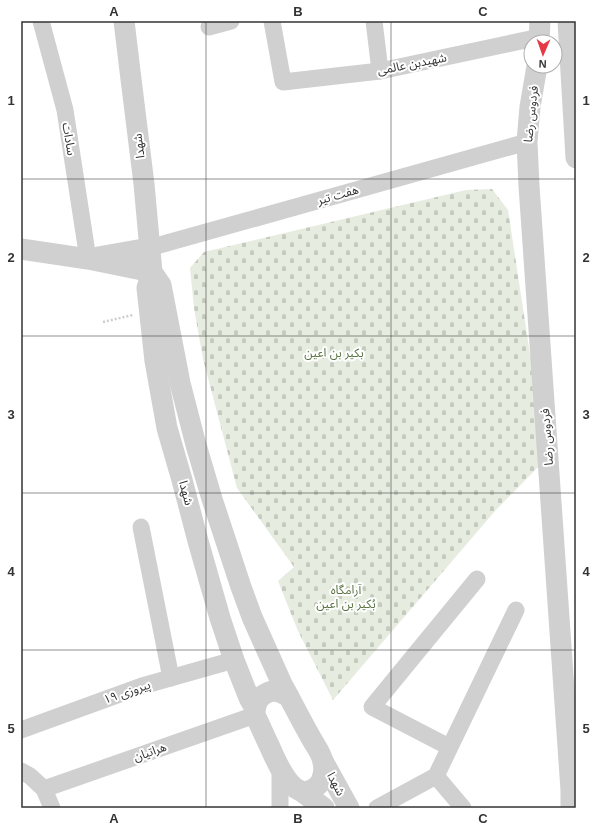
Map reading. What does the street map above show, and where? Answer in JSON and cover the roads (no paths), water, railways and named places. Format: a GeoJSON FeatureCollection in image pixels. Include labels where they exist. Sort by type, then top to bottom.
{"type":"FeatureCollection","features":[{"type":"Feature","properties":{"kind":"street","name":"سادات"},"geometry":{"type":"LineString","coordinates":[[41,21],[64,110],[88,259]]}},
{"type":"Feature","properties":{"kind":"street","name":"شهدا"},"geometry":{"type":"LineString","coordinates":[[124,21],[143,176],[150,248],[152,272],[147,288],[154,361],[167,428],[220,618],[249,698],[280,770],[286,779],[324,808]]}},
{"type":"Feature","properties":{"kind":"street"},"geometry":{"type":"LineString","coordinates":[[209,26],[231,21]]}},
{"type":"Feature","properties":{"kind":"street","name":"شهیدبن عالمی"},"geometry":{"type":"LineString","coordinates":[[272,21],[284,82],[380,71],[540,33]]}},
{"type":"Feature","properties":{"kind":"street"},"geometry":{"type":"LineString","coordinates":[[374,21],[380,71]]}},
{"type":"Feature","properties":{"kind":"street"},"geometry":{"type":"LineString","coordinates":[[568,21],[576,158]]}},
{"type":"Feature","properties":{"kind":"street","name":"فردوس رضا"},"geometry":{"type":"LineString","coordinates":[[536,74],[530,107],[527,142],[571,808]]}},
{"type":"Feature","properties":{"kind":"street","name":"هفت تیر"},"geometry":{"type":"LineString","coordinates":[[150,248],[527,142]]}},
{"type":"Feature","properties":{"kind":"street"},"geometry":{"type":"LineString","coordinates":[[88,259],[150,248]]}},
{"type":"Feature","properties":{"kind":"street"},"geometry":{"type":"LineString","coordinates":[[21,249],[88,259],[152,272]]}},
{"type":"Feature","properties":{"kind":"street"},"geometry":{"type":"LineString","coordinates":[[21,260],[46,252]]}},
{"type":"Feature","properties":{"kind":"street","name":"شهدا"},"geometry":{"type":"LineString","coordinates":[[152,272],[161,285],[180,383],[196,445],[241,587],[252,617],[282,684],[348,808]]}},
{"type":"Feature","properties":{"kind":"street"},"geometry":{"type":"LineString","coordinates":[[141,527],[171,678]]}},
{"type":"Feature","properties":{"kind":"street"},"geometry":{"type":"LineString","coordinates":[[450,747],[372,707],[477,579]]}},
{"type":"Feature","properties":{"kind":"street"},"geometry":{"type":"LineString","coordinates":[[377,808],[436,776],[516,610]]}},
{"type":"Feature","properties":{"kind":"street","name":"پیروزی ۱۹"},"geometry":{"type":"LineString","coordinates":[[21,730],[142,686],[234,660]]}},
{"type":"Feature","properties":{"kind":"street"},"geometry":{"type":"LineString","coordinates":[[255,711],[260,697],[266,693],[278,691],[289,697]]}},
{"type":"Feature","properties":{"kind":"street","name":"هراتیان"},"geometry":{"type":"LineString","coordinates":[[44,789],[255,711]]}},
{"type":"Feature","properties":{"kind":"street"},"geometry":{"type":"LineString","coordinates":[[301,791],[306,792],[319,784],[323,773],[323,761]]}},
{"type":"Feature","properties":{"kind":"street"},"geometry":{"type":"LineString","coordinates":[[280,770],[280,808]]}},
{"type":"Feature","properties":{"kind":"street"},"geometry":{"type":"LineString","coordinates":[[21,771],[30,776],[44,789],[52,808]]}},
{"type":"Feature","properties":{"kind":"street"},"geometry":{"type":"LineString","coordinates":[[436,776],[463,808]]}},
{"type":"Feature","properties":{"kind":"park label","name":"بکیر بن اعین"},"geometry":{"type":"Point","coordinates":[334,353]}},
{"type":"Feature","properties":{"kind":"park label","name":"آرامگاه بُکیر بن اعین"},"geometry":{"type":"Point","coordinates":[346,597]}}]}
